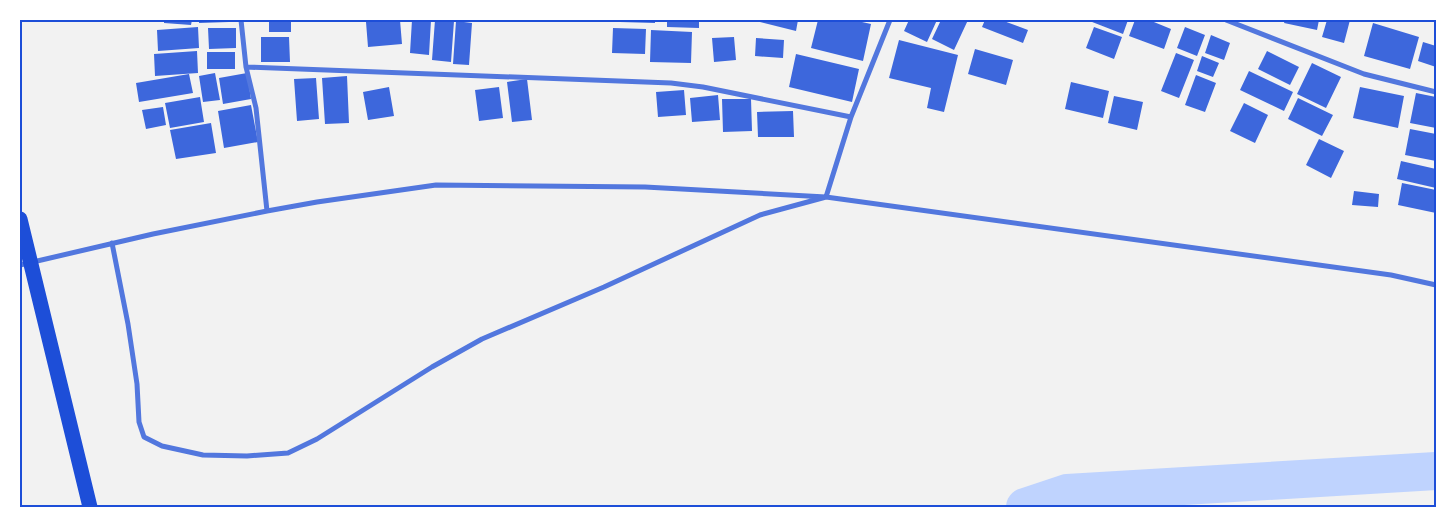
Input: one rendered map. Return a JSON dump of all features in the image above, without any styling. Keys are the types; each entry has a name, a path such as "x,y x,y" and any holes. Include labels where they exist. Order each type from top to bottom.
{"highway":[{"path":"20,219 90,507"}],"street":[{"path":"241,20 246,68 256,108 266,211"},
{"path":"826,197 851,117 890,20"},
{"path":"1226,20 1364,74 1436,92"},
{"path":"246,68 671,84 712,88 851,117"},
{"path":"20,265 266,211 436,185 645,187 826,197 1391,275 1436,285"},
{"path":"112,244 138,384 138,422 144,437 162,446 203,455 247,456 288,453 317,440 432,367 482,340 604,287 760,214 826,197"}],"building":[{"path":"164,20 192,20 191,25 164,23"},
{"path":"199,20 229,20 229,22 199,23"},
{"path":"269,20 291,20 291,32 269,32"},
{"path":"400,20 402,44 368,47 366,22"},
{"path":"412,20 431,20 429,55 410,53"},
{"path":"435,20 454,21 451,62 432,60"},
{"path":"620,20 655,20 655,23 620,22"},
{"path":"667,20 699,20 699,28 667,27"},
{"path":"752,20 798,20 796,31"},
{"path":"818,20 853,20 871,24 863,61 811,48"},
{"path":"909,20 937,20 927,42 904,31"},
{"path":"941,20 968,20 954,50 932,39"},
{"path":"985,20 1001,20 1028,30 1023,43 982,27"},
{"path":"1087,20 1128,20 1123,34"},
{"path":"1135,20 1149,20 1171,29 1164,49 1129,36"},
{"path":"1285,20 1319,20 1317,30 1284,23"},
{"path":"1327,20 1350,20 1344,43 1322,37"},
{"path":"456,21 472,23 469,65 453,64"},
{"path":"1373,23 1419,37 1410,69 1364,56"},
{"path":"198,27 199,48 158,51 157,30"},
{"path":"1094,27 1122,37 1114,59 1086,48"},
{"path":"1185,27 1205,35 1197,56 1177,48"},
{"path":"208,28 236,28 236,48 209,49"},
{"path":"613,28 646,29 645,54 612,53"},
{"path":"651,30 692,32 691,63 650,62"},
{"path":"1211,35 1230,43 1224,60 1205,53"},
{"path":"261,37 289,37 290,62 261,62"},
{"path":"734,37 736,60 714,62 712,38"},
{"path":"756,38 784,40 783,58 755,56"},
{"path":"899,40 958,55 944,112 927,108 931,88 889,78"},
{"path":"1423,42 1436,46 1436,67 1418,61"},
{"path":"975,49 1013,60 1006,85 968,74"},
{"path":"197,51 198,73 155,76 154,54"},
{"path":"1267,51 1299,67 1290,85 1258,69"},
{"path":"207,52 235,52 235,69 207,69"},
{"path":"1176,53 1194,60 1179,98 1161,91"},
{"path":"796,54 859,69 852,102 789,87"},
{"path":"1202,56 1219,63 1213,77 1197,71"},
{"path":"1312,63 1341,77 1326,108 1297,94"},
{"path":"1249,71 1293,92 1284,111 1240,90"},
{"path":"215,73 220,100 203,102 199,76"},
{"path":"247,73 251,99 223,104 219,78"},
{"path":"189,74 193,93 139,102 136,83"},
{"path":"1196,75 1216,83 1205,112 1185,105"},
{"path":"347,76 349,123 325,124 322,78"},
{"path":"316,78 319,119 297,121 294,79"},
{"path":"527,79 532,120 512,122 507,82"},
{"path":"1071,82 1109,91 1103,118 1065,109"},
{"path":"389,87 394,116 368,120 363,92"},
{"path":"499,87 503,118 479,121 475,90"},
{"path":"1360,87 1404,96 1398,128 1353,118"},
{"path":"684,90 686,115 658,117 656,92"},
{"path":"1416,93 1436,97 1436,128 1410,123"},
{"path":"718,95 720,120 692,122 690,98"},
{"path":"1114,96 1143,102 1137,130 1108,123"},
{"path":"200,97 204,122 170,128 165,103"},
{"path":"1298,98 1333,115 1322,136 1288,119"},
{"path":"722,99 751,99 752,131 723,132"},
{"path":"1244,103 1268,115 1255,143 1230,131"},
{"path":"251,105 258,142 224,148 218,111"},
{"path":"163,107 166,125 146,129 142,110"},
{"path":"793,111 794,137 758,137 757,112"},
{"path":"211,123 216,153 176,159 170,130"},
{"path":"1410,129 1436,134 1436,161 1405,155"},
{"path":"1319,139 1344,151 1331,178 1306,165"},
{"path":"1401,161 1436,169 1436,188 1397,179"},
{"path":"1402,183 1436,190 1436,213 1398,205"},
{"path":"1354,191 1379,194 1378,207 1352,205"}],"waterway":[{"path":"1025,507 1067,493 1436,471"}]}
